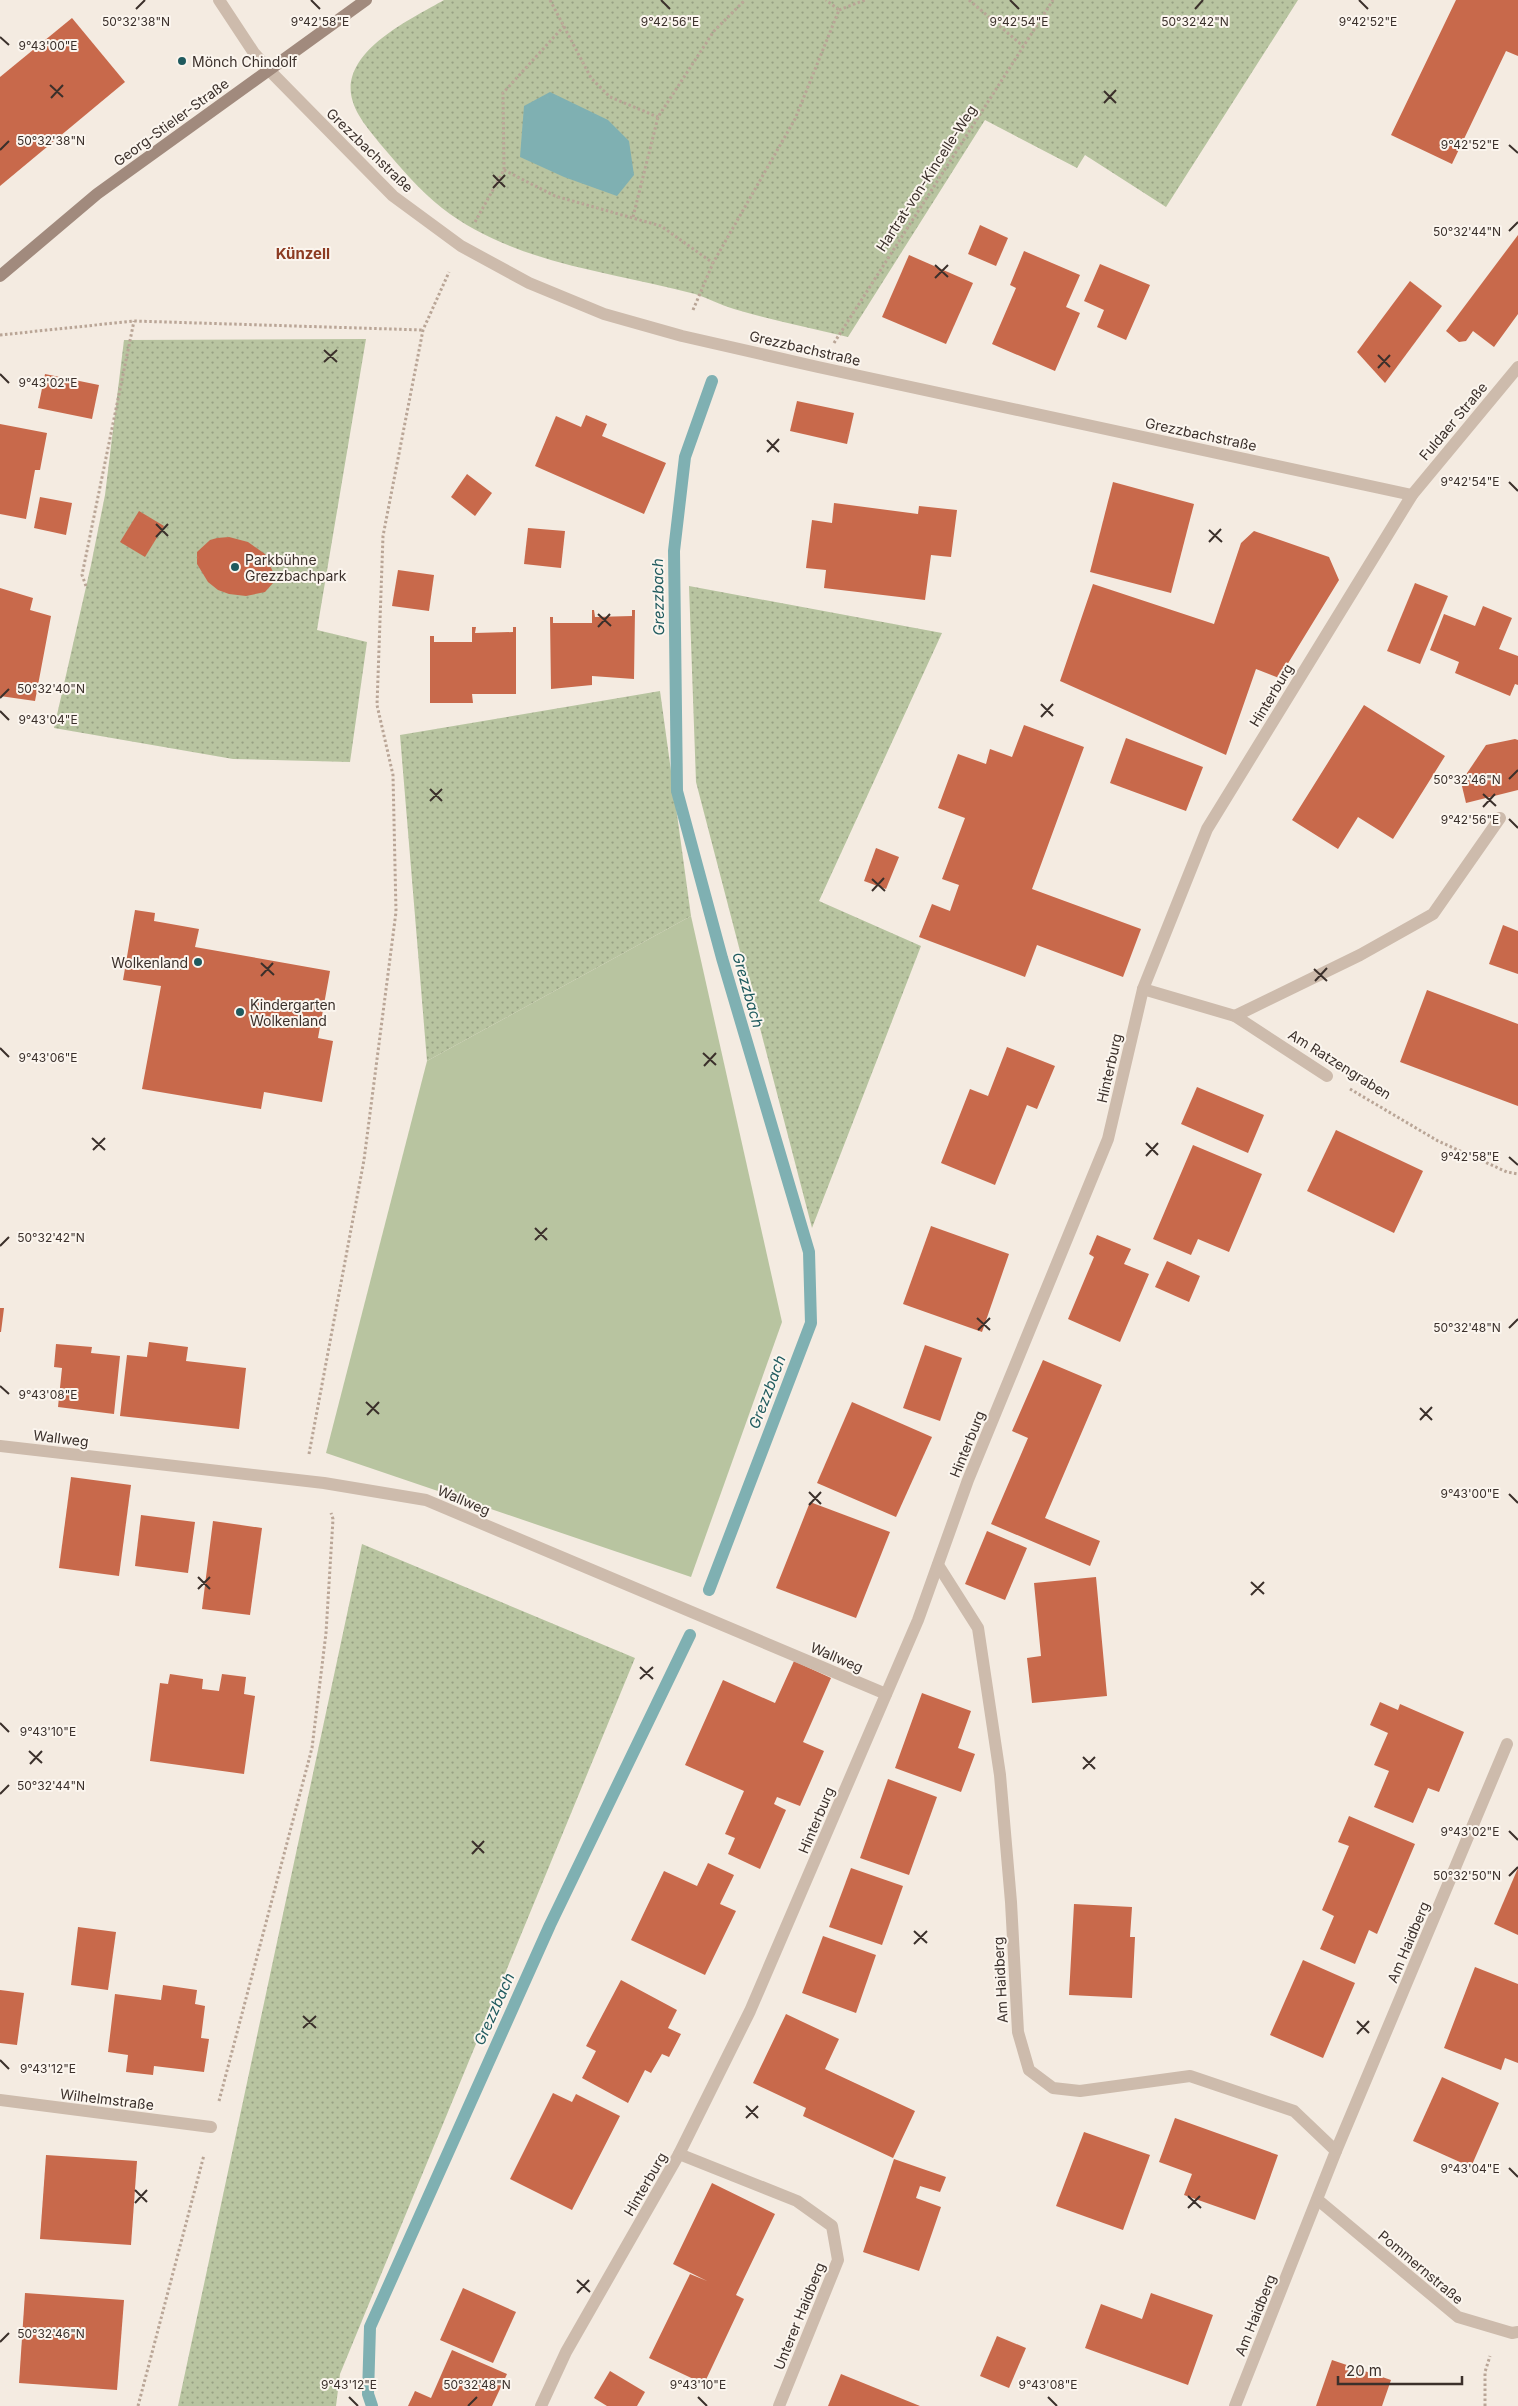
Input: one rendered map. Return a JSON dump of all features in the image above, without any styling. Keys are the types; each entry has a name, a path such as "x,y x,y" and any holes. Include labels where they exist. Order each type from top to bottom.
{"street":[{"name":"Grezzbachstraße","path":"219,0 254,53 269,70 393,196 461,246 530,284 604,314 682,336 1412,495"},
{"name":"Georg-Stieler-Straße","path":"0,276 97,194 366,0"},
{"name":"Fuldaer Straße","path":"1412,495 1518,367"},
{"name":"Hinterburg","path":"541,2406 566,2352 679,2154 750,2011 918,1620 968,1480 1108,1138 1143,989 1207,829 1412,495"},
{"path":"1235,1016 1360,955 1433,914 1500,818"},
{"name":"Am Ratzengraben","path":"1143,989 1235,1016 1327,1076"},
{"name":"Wallweg","path":"0,1446 304,1481 426,1500 886,1694"},
{"name":"Am Haidberg","path":"938,1565 978,1628 1000,1775 1018,2032 1029,2070 1053,2088 1080,2092 1190,2076 1294,2111 1336,2151"},
{"name":"Am Haidberg","path":"1235,2406 1336,2151 1507,1744"},
{"name":"Wilhelmstraße","path":"0,2100 211,2127"},
{"name":"Unterer Haidberg","path":"679,2154 796,2201 832,2226 838,2260 779,2406"},
{"name":"Pommernstraße","path":"1318,2200 1458,2317 1512,2333 1518,2332"}],"path":[{"path":"550,0 591,78 610,96 658,117"},
{"path":"633,217 658,117 714,31 746,0"},
{"path":"826,0 839,10"},
{"path":"682,336 714,263 795,119 839,10 865,0"},
{"path":"969,0 1023,46"},
{"name":"Hartrat-von-Kincelle-Weg","path":"818,367 1053,0"},
{"path":"304,1481 364,1160 396,912 393,775 376,705 383,546 422,330 461,246 504,170 503,93 564,26"},
{"path":"504,170 555,196 662,226 714,263"},
{"path":"0,335 134,321 422,330"},
{"path":"86,586 82,575 134,321"},
{"name":"Am Ratzengraben","path":"1327,1076 1438,1141 1507,1172 1518,1174"},
{"path":"138,2406 312,1748 326,1633 333,1519"},
{"path":"1485,2406 1485,2372 1497,2328"}],"green space":[{"path":"444,0 1298,0 1166,207 1085,155 1077,168 985,120 848,337 748,313 695,294 531,254 500,242 470,227 442,208 403,171 382,146 359,115 351,94 352,78 359,63 370,49 399,26"},
{"path":"366,339 317,630 367,642 350,762 233,759 54,728 105,495 124,340"},
{"path":"689,586 942,633 819,901 921,946 812,1228 696,782"},
{"path":"660,691 691,916 427,1061 400,735"},
{"path":"691,916 782,1322 691,1577 326,1453 427,1061"},
{"path":"362,1544 635,1658 340,2374 336,2406 178,2406"}],"water":[{"path":"550,92 608,120 629,141 634,175 617,196 564,177 520,157 524,106"}],"building":[{"path":"1456,0 1518,0 1518,56 1506,51 1452,164 1391,135"},
{"path":"72,18 125,82 0,186 0,77"},
{"path":"980,225 1008,238 996,266 968,254"},
{"path":"1518,235 1518,314 1494,347 1473,331 1466,341 1459,342 1446,331"},
{"path":"1024,251 1080,275 1066,307 1080,313 1055,371 992,344 1016,288 1010,285"},
{"path":"909,255 973,283 946,344 882,317"},
{"path":"1100,264 1150,285 1126,340 1097,327 1104,310 1084,301"},
{"path":"1410,281 1442,306 1385,383 1357,352"},
{"path":"45,374 99,385 92,419 38,408"},
{"path":"797,401 854,413 847,444 790,431"},
{"path":"586,415 607,424 602,436 666,463 644,514 535,466 556,416 581,427"},
{"path":"0,424 47,433 40,470 35,470 26,519 0,514"},
{"path":"467,474 492,493 475,516 451,497"},
{"path":"1113,482 1194,504 1171,593 1090,572"},
{"path":"40,497 72,503 66,535 34,528"},
{"path":"834,503 918,514 919,506 957,510 951,557 931,555 925,600 824,588 826,570 806,568 812,520 832,523"},
{"path":"139,511 164,526 145,557 120,542"},
{"path":"528,528 565,531 561,568 524,564"},
{"path":"1254,531 1329,557 1339,580 1279,678 1256,669 1226,755 1060,681 1093,584 1214,624 1241,543"},
{"name":"Parkbühne Grezzbachpark","path":"229,537 248,542 265,554 273,572 273,583 265,592 246,596 229,594 218,590 208,582 197,564 197,552 210,540"},
{"path":"398,570 434,575 429,611 392,606"},
{"path":"1415,583 1448,596 1420,664 1387,651"},
{"path":"0,588 33,598 30,610 51,616 35,701 0,696"},
{"path":"1483,606 1512,618 1499,649 1518,656 1518,685 1515,684 1510,696 1455,673 1459,662 1430,650 1444,614 1475,626"},
{"path":"592,610 594,610 595,617 632,616 632,610 635,610 634,679 592,676 592,685 551,689 550,617 553,617 553,623 592,623"},
{"path":"472,627 476,627 475,633 513,632 513,627 516,627 516,694 472,694 473,703 430,703 430,636 434,636 434,642 472,642"},
{"path":"1364,705 1445,756 1393,839 1358,817 1338,849 1292,820"},
{"path":"1024,725 1084,747 1032,889 1141,929 1123,977 1037,945 1025,977 919,937 932,904 950,911 959,885 942,879 965,818 938,808 958,754 986,764 990,749 1012,757"},
{"path":"1126,738 1203,767 1186,811 1110,783"},
{"path":"1518,740 1518,790 1466,803 1461,782 1486,745"},
{"path":"876,848 899,857 886,889 864,881"},
{"name":"Kindergarten Wolkenland","path":"135,910 155,913 154,921 199,929 195,947 330,971 318,1038 333,1041 322,1102 264,1092 261,1109 142,1089 161,986 123,980"},
{"path":"1503,925 1518,931 1518,974 1489,964"},
{"path":"1427,990 1518,1024 1518,1106 1400,1062"},
{"path":"1007,1047 1055,1066 1037,1109 1027,1105 995,1185 941,1163 970,1089 988,1096"},
{"path":"1197,1087 1264,1115 1248,1153 1181,1124"},
{"path":"1336,1130 1423,1171 1394,1233 1307,1191"},
{"path":"1193,1145 1262,1174 1229,1252 1198,1239 1191,1255 1153,1239"},
{"path":"931,1226 1009,1254 982,1332 903,1304"},
{"path":"1097,1235 1131,1249 1124,1264 1149,1274 1120,1342 1068,1319 1094,1257 1089,1254"},
{"path":"1167,1261 1200,1276 1189,1302 1155,1287"},
{"path":"0,1308 4,1308 1,1332 0,1332"},
{"path":"149,1342 188,1347 186,1361 246,1368 239,1429 120,1416 127,1355 147,1357"},
{"path":"56,1344 92,1347 91,1353 120,1356 114,1414 58,1407 62,1368 54,1367"},
{"path":"925,1345 962,1358 940,1421 903,1408"},
{"path":"1043,1360 1102,1385 1045,1518 1100,1541 1090,1566 991,1524 1028,1438 1012,1431"},
{"path":"852,1402 932,1437 896,1517 817,1483"},
{"path":"71,1477 131,1485 119,1576 59,1568"},
{"path":"810,1502 890,1532 856,1618 776,1588"},
{"path":"141,1515 195,1522 188,1573 135,1566"},
{"path":"213,1521 262,1528 250,1615 202,1609"},
{"path":"987,1531 1027,1548 1005,1600 965,1584"},
{"path":"1096,1577 1107,1696 1032,1703 1027,1658 1041,1656 1034,1583"},
{"path":"794,1661 831,1678 803,1742 824,1751 800,1806 777,1797 774,1804 786,1810 760,1869 728,1854 735,1838 725,1834 744,1791 685,1765 723,1680 775,1703"},
{"path":"170,1674 203,1679 202,1689 219,1691 222,1674 246,1677 244,1694 255,1696 244,1774 150,1761 160,1683 168,1684"},
{"path":"922,1693 971,1711 958,1748 975,1754 961,1792 895,1768"},
{"path":"1380,1702 1398,1710 1400,1704 1464,1732 1439,1792 1428,1788 1413,1823 1374,1807 1389,1771 1374,1765 1388,1733 1370,1725"},
{"path":"888,1779 937,1797 909,1875 860,1858"},
{"path":"1349,1816 1415,1844 1377,1934 1369,1930 1355,1964 1320,1949 1334,1916 1322,1910 1349,1846 1338,1842"},
{"path":"708,1863 734,1875 720,1904 736,1911 705,1975 631,1940 664,1871 697,1886"},
{"path":"851,1868 903,1886 882,1945 829,1927"},
{"path":"1518,1868 1518,1935 1494,1924"},
{"path":"1074,1904 1132,1907 1130,1937 1135,1937 1132,1998 1069,1995"},
{"path":"78,1927 116,1932 108,1990 71,1985"},
{"path":"823,1936 876,1955 856,2013 802,1993"},
{"path":"1303,1960 1355,1983 1323,2058 1270,2035"},
{"path":"1475,1967 1518,1984 1518,2063 1505,2058 1501,2070 1444,2048"},
{"path":"621,1980 677,2010 668,2028 681,2034 669,2057 662,2054 651,2073 645,2070 628,2103 582,2078 596,2051 586,2046"},
{"path":"163,1985 197,1990 195,2004 205,2006 201,2038 209,2039 204,2072 154,2066 153,2075 126,2072 128,2055 108,2052 115,1994 161,2000"},
{"path":"0,1990 24,1993 17,2045 0,2043"},
{"path":"786,2014 839,2039 825,2069 915,2111 893,2158 803,2116 806,2108 753,2083"},
{"path":"1442,2077 1499,2103 1471,2167 1413,2141"},
{"path":"553,2093 572,2102 576,2094 620,2116 572,2210 510,2179"},
{"path":"1175,2118 1278,2155 1255,2220 1184,2195 1192,2174 1159,2162"},
{"path":"1084,2132 1150,2155 1123,2230 1056,2206"},
{"path":"46,2155 137,2161 131,2245 40,2239"},
{"path":"894,2159 946,2177 940,2192 920,2186 916,2198 941,2207 919,2271 863,2252"},
{"path":"712,2183 775,2214 736,2295 744,2299 704,2384 649,2358 690,2274 707,2281 673,2264"},
{"path":"463,2288 516,2312 493,2363 440,2340"},
{"path":"25,2293 124,2300 117,2390 19,2383"},
{"path":"1151,2293 1213,2315 1188,2385 1085,2348 1101,2304 1142,2319"},
{"path":"997,2336 1026,2348 1009,2388 980,2376"},
{"path":"452,2350 507,2374 492,2406 408,2406 415,2391 431,2398"},
{"path":"1332,2360 1391,2380 1382,2406 1316,2406"},
{"path":"610,2371 645,2392 637,2406 607,2406 594,2398"},
{"path":"841,2374 920,2406 828,2406"}],"waterway":[{"name":"Grezzbach","path":"709,1590 811,1323 809,1252 722,958 677,791 674,551 685,457 712,381"},
{"name":"Grezzbach","path":"372,2406 368,2394 370,2327 550,1925 690,1635"}],"place":[{"name":"Mönch Chindolf","path":"182,61"},
{"name":"Parkbühne Grezzbachpark","path":"235,567"},
{"name":"Wolkenland","path":"198,962"},
{"name":"Kindergarten Wolkenland","path":"240,1012"}],"district":[{"name":"Künzell","path":"303,253"}]}
